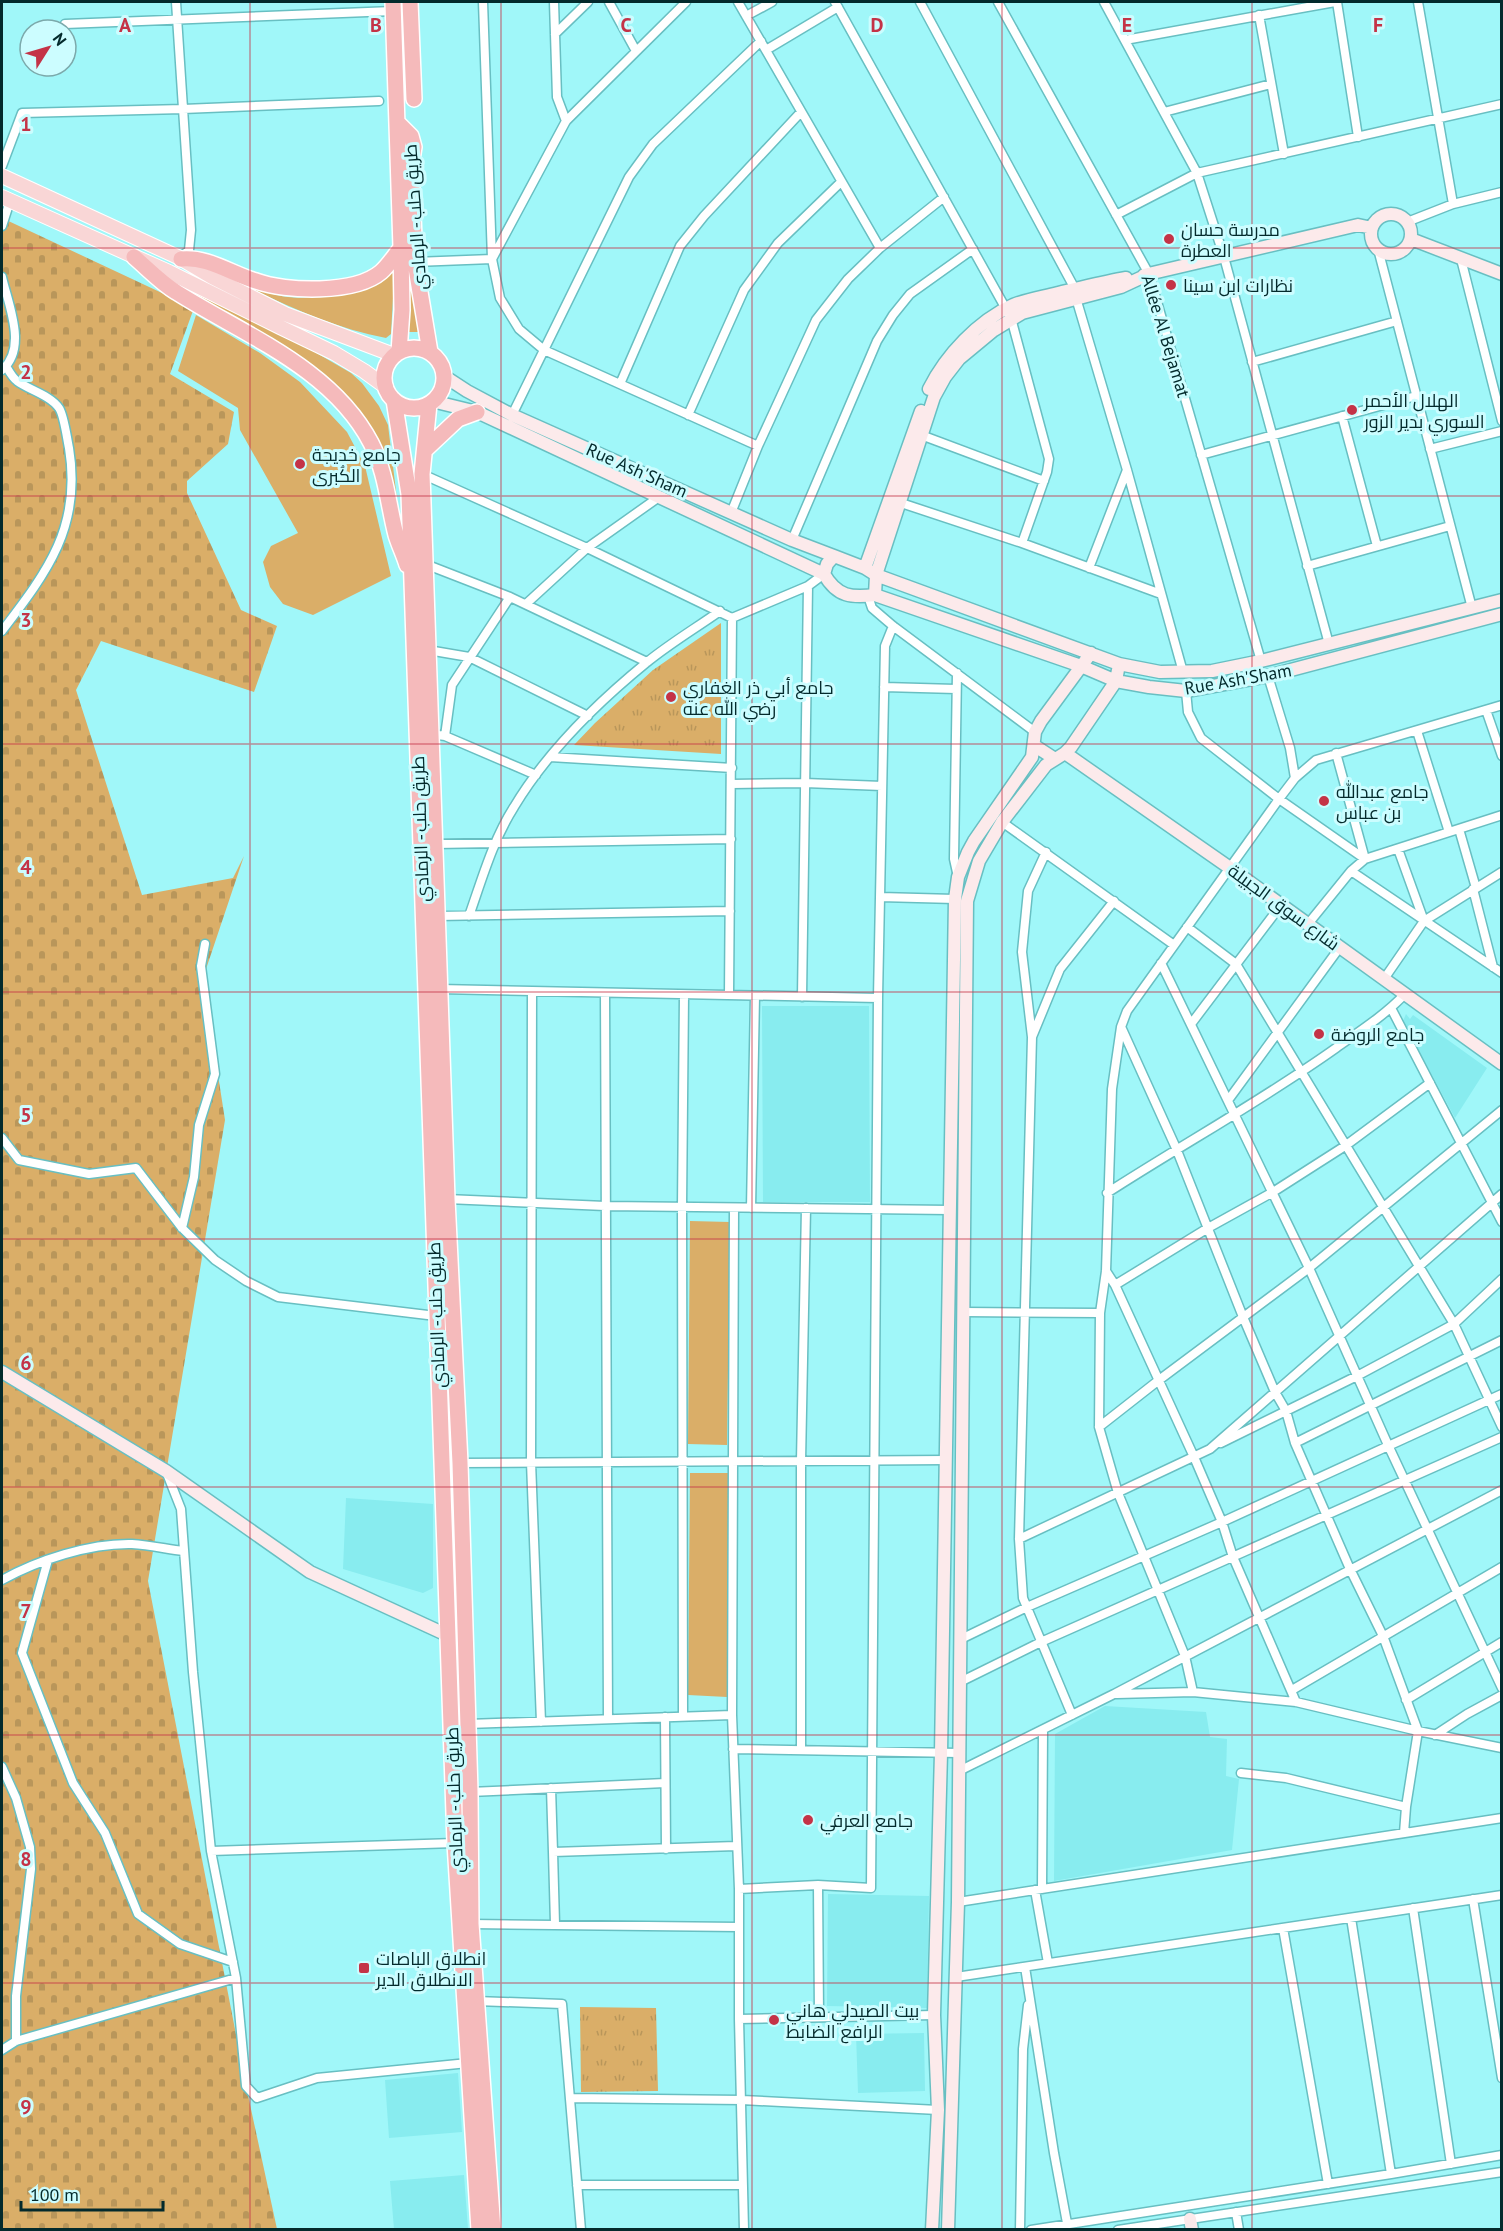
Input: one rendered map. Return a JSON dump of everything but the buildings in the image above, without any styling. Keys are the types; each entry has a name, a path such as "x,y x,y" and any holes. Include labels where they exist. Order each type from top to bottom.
{"highway":[{"path":"410,2 414,99"},
{"name":"طريق حلب - الرمادي","path":"393,6 402,248 402,310 397,353"},
{"path":"395,63 412,62"},
{"name":"طريق حلب - الرمادي","path":"397,122 411,136 414,147 411,167 416,262 430,352"},
{"path":"180,259 188,258 212,264 257,282 298,289 332,288 360,282 380,273 402,248"},
{"path":"134,257 173,291 284,355 317,380 346,408 371,442 384,474 397,537 411,577"},
{"path":"409,348 420,348 430,352 442,367 443,386 431,402 411,407 390,394 385,370 397,353 409,348"},
{"name":"طريق حلب - الرمادي","path":"390,394 409,494 455,1842 479,2229"},
{"name":"طريق حلب - الرمادي","path":"431,402 422,474 428,650 438,735 435,844 439,989 460,1463 471,1792 471,1924 493,2229"},
{"path":"425,450 458,419 477,412"}],"main road":[{"path":"2,176 180,259 285,314 397,353"},
{"path":"6,199 169,272 334,353 364,371 390,394"}],"street":[{"path":"176,2 191,230 189,250 180,259"},
{"path":"483,2 492,259 500,298 519,328 544,350 758,446"},
{"path":"555,2 557,97 566,121"},
{"path":"555,33 588,2"},
{"path":"609,2 636,51"},
{"path":"492,259 566,121 686,2"},
{"path":"738,2 880,248"},
{"path":"746,16 772,2"},
{"path":"920,2 1076,294 1183,672"},
{"name":"Allée Al Bejamat","path":"998,2 1149,274 1261,661"},
{"path":"1104,2 1197,173 1224,257 1329,644"},
{"path":"1125,40 1336,2 1358,137"},
{"path":"1418,2 1453,204"},
{"path":"513,415 628,177 653,144 763,45 836,4 1008,314 1048,453 1049,466 1022,543"},
{"path":"78,23 393,6"},
{"path":"1259,15 1284,154"},
{"path":"1164,112 1271,84"},
{"path":"2,166 22,113 378,101"},
{"path":"1116,215 1197,173 1502,104"},
{"path":"620,384 680,246 704,216 801,112"},
{"path":"688,415 744,290 778,243 841,182"},
{"path":"1407,222 1453,204 1502,192"},
{"path":"732,513 758,446 816,320 848,279 880,248 944,197"},
{"path":"2,225 6,199"},
{"path":"1378,249 1384,253 1397,253 1408,245 1411,233 1407,222 1391,214 1380,218 1372,228 1372,240 1378,249 1472,608"},
{"path":"1035,732 872,608 870,572 933,382 956,349 980,326 1008,314 1036,308 1076,294 1121,287 1149,274 1358,225 1372,228"},
{"path":"1411,239 1502,274"},
{"path":"792,540 877,341 893,315 910,294 973,249"},
{"path":"416,262 492,259"},
{"path":"1461,259 1502,421"},
{"path":"2,277 14,328 15,350 4,368 15,380 48,399 60,409 73,474 71,507 53,558 36,586 2,631"},
{"path":"870,572 898,502 934,397 951,368 1008,314"},
{"path":"1252,362 1397,321"},
{"name":"Rue Ash'Sham","path":"444,376 513,415 792,540 870,572 1119,664 1160,672 1212,671 1261,661 1502,600"},
{"path":"1201,456 1416,396"},
{"name":"Rue Ash'Sham","path":"431,402 477,412 824,574 834,588 848,596 859,598 872,595 1081,666 1116,681 1186,691 1268,676 1502,614"},
{"path":"1342,416 1377,546"},
{"path":"1430,449 1502,431"},
{"path":"921,435 1044,481"},
{"path":"1089,568 1127,470"},
{"path":"422,474 586,548 732,618"},
{"path":"526,604 586,548 659,497"},
{"path":"898,502 1022,543 1161,594"},
{"path":"1307,566 1450,526"},
{"path":"732,618 808,586 824,574 827,564 834,556"},
{"path":"425,564 526,604 646,662"},
{"path":"802,997 808,586"},
{"path":"510,597 452,685 438,735 536,775"},
{"path":"469,916 495,842 514,807 550,757 588,716 646,662 720,611"},
{"path":"729,995 732,618"},
{"path":"739,1888 818,1885 871,1888 878,998 885,646 893,626"},
{"path":"428,650 469,657 588,716"},
{"path":"932,2229 938,2110 934,2015 941,1753 955,899 958,877 974,841 1032,757 1035,732 1041,721 1091,653"},
{"path":"948,2229 958,1902 967,901 979,861 1002,822 1046,765 1060,756 1116,681 1119,664"},
{"path":"957,674 954,859 958,877"},
{"path":"1268,676 1290,748 1295,778"},
{"path":"884,687 956,688"},
{"path":"1186,691 1188,712 1201,738 1279,799 1365,859"},
{"path":"1193,1692 1185,1656 1118,1493 1099,1427 1100,1313 1106,1271 1112,1089 1121,1027 1127,1011 1279,799 1295,778 1316,760 1502,705"},
{"path":"1486,710 1502,756"},
{"path":"1417,731 1449,832"},
{"name":"شارع سوق الجبيلة","path":"1035,746 1060,756 1230,868 1502,1064"},
{"path":"1336,753 1365,859"},
{"path":"550,757 732,768"},
{"path":"732,784 805,783 882,786"},
{"path":"1308,924 1351,871 1365,859 1502,815"},
{"path":"1002,822 1174,945"},
{"path":"1459,828 1493,967"},
{"path":"435,844 731,839"},
{"path":"1398,849 1424,921"},
{"path":"1046,852 1028,891 1022,952 1032,1037 1019,1539 1023,1598 1072,1715"},
{"path":"1351,871 1502,974"},
{"path":"1384,979 1424,921 1502,872"},
{"path":"880,897 955,899"},
{"path":"1032,1037 1060,969 1114,901"},
{"path":"1191,1024 1281,905"},
{"path":"437,916 730,911"},
{"path":"1187,927 1236,964 1454,1324 1502,1427"},
{"path":"182,1228 194,1177 199,1125 215,1074 201,966 205,944"},
{"path":"1229,1099 1340,947"},
{"path":"1161,963 1229,1099 1309,1268 1404,1480 1502,1688"},
{"path":"439,989 878,998"},
{"path":"532,992 531,1462 541,1722"},
{"path":"605,993 608,1719"},
{"path":"683,1716 684,994"},
{"path":"1107,1193 1300,1073 1391,1008 1405,994"},
{"path":"751,1208 755,996"},
{"path":"1391,1008 1502,1222"},
{"path":"1121,1027 1176,1148 1275,1392 1287,1411 1295,1443 1350,1569 1383,1636 1418,1731 1404,1833"},
{"path":"1115,1285 1346,1146 1430,1083"},
{"path":"1099,1427 1309,1268 1502,1110"},
{"path":"2,1138 19,1160 88,1174 136,1168 182,1228 215,1260 246,1281 278,1297 436,1316"},
{"path":"1210,1449 1502,1194"},
{"path":"447,1200 605,1206 951,1210"},
{"path":"734,1208 732,1749 739,1888 739,2019 744,2229"},
{"path":"801,1750 801,1461 806,1208"},
{"path":"1106,1271 1115,1285 1194,1457 1222,1522 1233,1557 1296,1702"},
{"path":"1019,1539 1194,1457 1357,1376 1454,1324 1502,1279"},
{"path":"965,1312 1100,1313"},
{"path":"1295,1443 1502,1340"},
{"path":"2,1372 166,1471 310,1572 447,1635"},
{"path":"961,1639 1027,1607 1222,1522 1502,1394"},
{"path":"960,1682 1041,1642 1502,1437"},
{"path":"460,1463 946,1460"},
{"path":"166,1471 181,1509 211,1851 236,1978 246,2086 256,2097 317,2078 468,2063"},
{"path":"959,1771 1114,1694 1502,1490"},
{"path":"2,1580 22,1569 84,1549 131,1544 183,1551"},
{"path":"48,1560 22,1653 73,1783 105,1833 138,1914 180,1944 233,1962"},
{"path":"1292,1690 1502,1567"},
{"path":"1406,1700 1502,1642"},
{"path":"1114,1694 1193,1692 1296,1702 1435,1735 1502,1748"},
{"path":"1435,1735 1502,1695"},
{"path":"468,1724 732,1715"},
{"path":"665,1717 666,1849"},
{"path":"1043,1730 1039,1889 1048,1963"},
{"path":"732,1749 959,1753"},
{"path":"2,1767 16,1798 27,1837 31,1869 16,1996 16,2041"},
{"path":"1241,1773 1286,1778 1406,1807"},
{"path":"471,1792 665,1783"},
{"path":"551,1788 555,1924"},
{"path":"958,1902 1502,1818"},
{"path":"211,1851 455,1842"},
{"path":"553,1852 736,1846"},
{"path":"818,1885 819,2017"},
{"path":"956,1977 1502,1895"},
{"path":"1473,1899 1502,2078"},
{"path":"1413,1908 1451,2164"},
{"path":"1351,1918 1391,2174"},
{"path":"471,1924 739,1927"},
{"path":"1283,1928 1328,2184"},
{"path":"1025,1967 1067,2223"},
{"path":"2,2050 16,2041 236,1978"},
{"path":"1020,2229 1023,2049 1029,1996"},
{"path":"476,2001 562,2004 581,2229"},
{"path":"739,2019 934,2015"},
{"path":"570,2098 742,2100 938,2110"},
{"path":"1031,2229 1502,2155"},
{"path":"1118,2229 1191,2224 1236,2212 1502,2172"},
{"path":"577,2186 743,2185"},
{"path":"1236,2212 1239,2229"}],"shaded area":[{"path":"762,1006 869,1006 870,1202 763,1202"},
{"path":"1406,1014 1410,1019 1413,1015 1487,1068 1455,1118 1403,1021"},
{"path":"346,1498 433,1504 433,1588 423,1593 343,1569"},
{"path":"1105,1706 1206,1712 1210,1737 1227,1739 1226,1776 1239,1779 1232,1850 1054,1881 1055,1734"},
{"path":"828,1894 929,1896 927,2008 827,2006"},
{"path":"924,2033 925,2091 858,2093 856,2034"},
{"path":"458,2073 462,2132 389,2138 385,2080"},
{"path":"464,2175 468,2229 394,2229 390,2181"}],"green space":[{"path":"407,146 422,332 407,332 403,147"},
{"path":"2,218 194,308 170,374 234,412 228,444 187,481 187,493 241,610 277,626 254,692 101,641 76,690 142,895 233,878 244,856 203,978 225,1120 148,1581 246,2086 277,2229 2,2230"},
{"path":"395,262 391,334 386,338 322,320 281,303 221,273 270,293 293,298 309,297 353,284"},
{"path":"177,283 301,344 351,373 362,383 379,406 388,425 401,532 383,455 302,360"},
{"path":"196,315 260,353 300,382 347,432 365,466 391,576 313,615 283,604 270,587 263,562 271,546 298,533 240,430 238,408 178,371"},
{"path":"721,623 721,754 574,745 653,670"},
{"path":"690,1221 730,1222 727,1445 688,1444"},
{"path":"690,1473 730,1473 727,1697 688,1695"},
{"path":"580,2007 656,2008 658,2091 581,2092"}],"place":[{"name":"مدرسة حسان العطرة","path":"1169,239"},
{"name":"نظارات ابن سينا","path":"1171,285"},
{"name":"الهلال الأحمر السوري بدير الزور","path":"1352,410"},
{"name":"جامع خديجة الكُبرى","path":"300,464"},
{"name":"جامع أبي ذر الغفاري رضي الله عنه","path":"671,697"},
{"name":"جامع عبدالله بن عباس","path":"1324,801"},
{"name":"جامع الروضة","path":"1319,1034"},
{"name":"جامع العرفي","path":"808,1820"},
{"name":"انطلاق الباصات الانطلاق الدير","path":"364,1968"},
{"name":"بيت الصيدلي هاني الرافع الضابط","path":"774,2020"}]}
